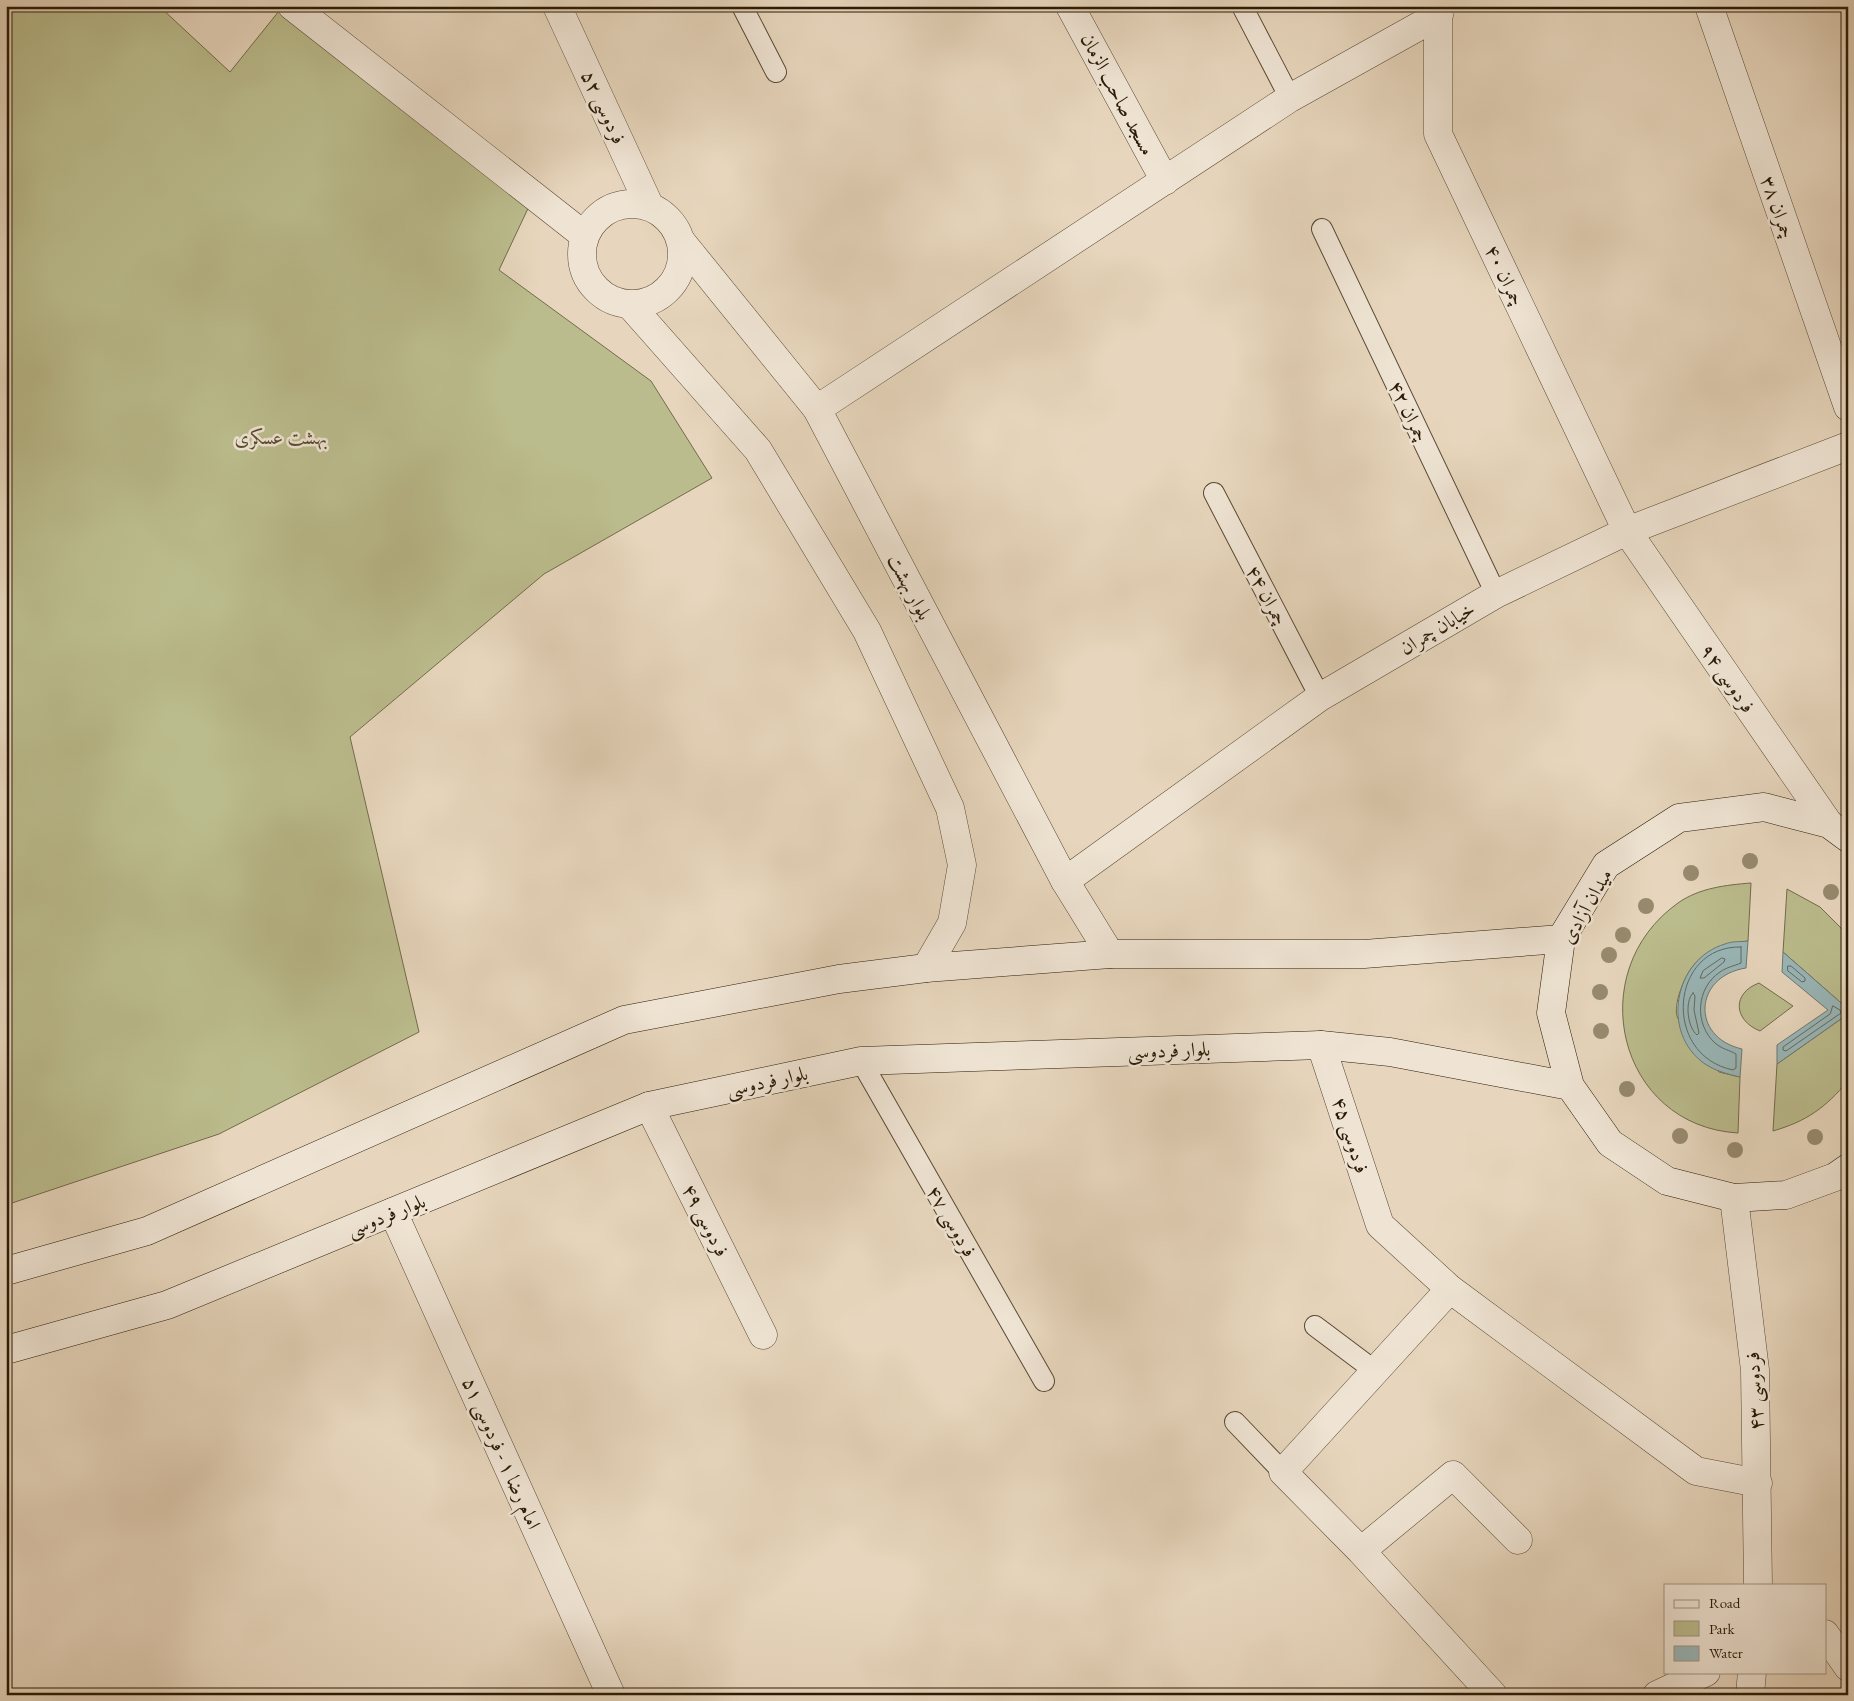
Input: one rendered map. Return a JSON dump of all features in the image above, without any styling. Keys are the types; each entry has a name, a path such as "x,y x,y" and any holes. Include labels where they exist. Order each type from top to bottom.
{"street":[{"path":"292,6 585,236"},
{"name":"مسجد صاحب الزمان","path":"1070,6 1165,181"},
{"name":"چمران ۳۸","path":"1708,6 1848,407"},
{"name":"فردوسی ۵۲","path":"559,7 650,207"},
{"path":"817,409 1290,98 1439,10"},
{"name":"چمران ۴۰","path":"1439,10 1438,134 1627,531"},
{"path":"635,203 650,207 664,214 675,226 681,241 683,257 680,272 672,286 660,297 645,303 630,305 614,302 600,294 590,282 583,267 582,251 585,236 593,222 605,211 620,205 635,203"},
{"name":"بلوار بهشت","path":"681,241 817,409 1065,881 1110,954"},
{"path":"630,305 758,450 867,631 950,808 962,866 952,923 926,968"},
{"name":"خیابان چمران","path":"1065,881 1320,697 1496,594 1627,531 1848,446"},
{"name":"فردوسی ۹۴","path":"1627,531 1838,831"},
{"name":"میدان آزادی","path":"1838,831 1764,807 1679,818 1606,865 1561,939 1551,1014 1570,1086 1610,1143 1667,1182 1734,1198 1786,1194 1835,1177 1848,1168"},
{"path":"6,1271 148,1232 624,1020 839,979 926,968 1110,954 1364,954 1561,939"},
{"name":"بلوار فردوسی","path":"6,1350 167,1305 649,1106 861,1061 1321,1045 1390,1052 1570,1086"},
{"name":"فردوسی ۴۵","path":"1321,1045 1380,1225 1450,1289"},
{"name":"فردوسی ۴۹","path":"649,1106 763,1335"},
{"name":"فردوسی ۴۳","path":"1734,1198 1755,1370 1758,1584"},
{"name":"امام رضا ۱ - فردوسی ۵۱","path":"393,1212 611,1695"},
{"path":"1493,1695 1361,1551 1283,1472 1450,1289 1696,1471 1758,1483"},
{"path":"1361,1551 1453,1475 1518,1540"},
{"path":"1826,1635 1848,1667"},
{"path":"1657,1695 1702,1674"},
{"path":"1750,1695 1752,1674"}],"lane":[{"path":"742,6 776,72"},
{"path":"1242,6 1290,98"},
{"name":"چمران ۴۲","path":"1322,229 1496,594"},
{"name":"چمران ۴۴","path":"1214,493 1320,697"},
{"name":"فردوسی ۴۷","path":"861,1061 1044,1381"},
{"path":"1316,1326 1375,1371"},
{"path":"1235,1422 1283,1472"}],"green space":[{"name":"بهشت عسکری","path":"6,6 159,6 230,72 279,11 532,200 499,270 651,381 712,478 544,574 350,737 419,1032 219,1134 6,1205"},
{"path":"1751,883 1748,941 1715,949 1698,960 1686,978 1679,995 1676,1010 1677,1016 1684,1028 1719,1072 1740,1077 1738,1133 1697,1124 1664,1104 1641,1075 1627,1041 1623,1004 1630,967 1648,932 1678,903 1695,894 1722,886"},
{"path":"1787,889 1820,907 1848,935 1848,1009 1783,952"},
{"path":"1759,983 1793,1006 1760,1031 1745,1020 1739,1007 1744,993 1750,987"},
{"path":"1848,1014 1848,1081 1831,1099 1806,1118 1773,1131 1777,1064"}],"water":[{"path":"1748,941 1746,968 1729,973 1716,982 1708,994 1705,1007 1707,1020 1713,1032 1725,1042 1742,1049 1740,1077 1722,1072 1705,1064 1691,1051 1682,1034 1678,1016 1679,998 1684,980 1694,965 1708,952 1728,943"},
{"path":"1783,952 1848,1009 1848,1014 1777,1064 1777,1045 1828,1010 1782,972"}]}
